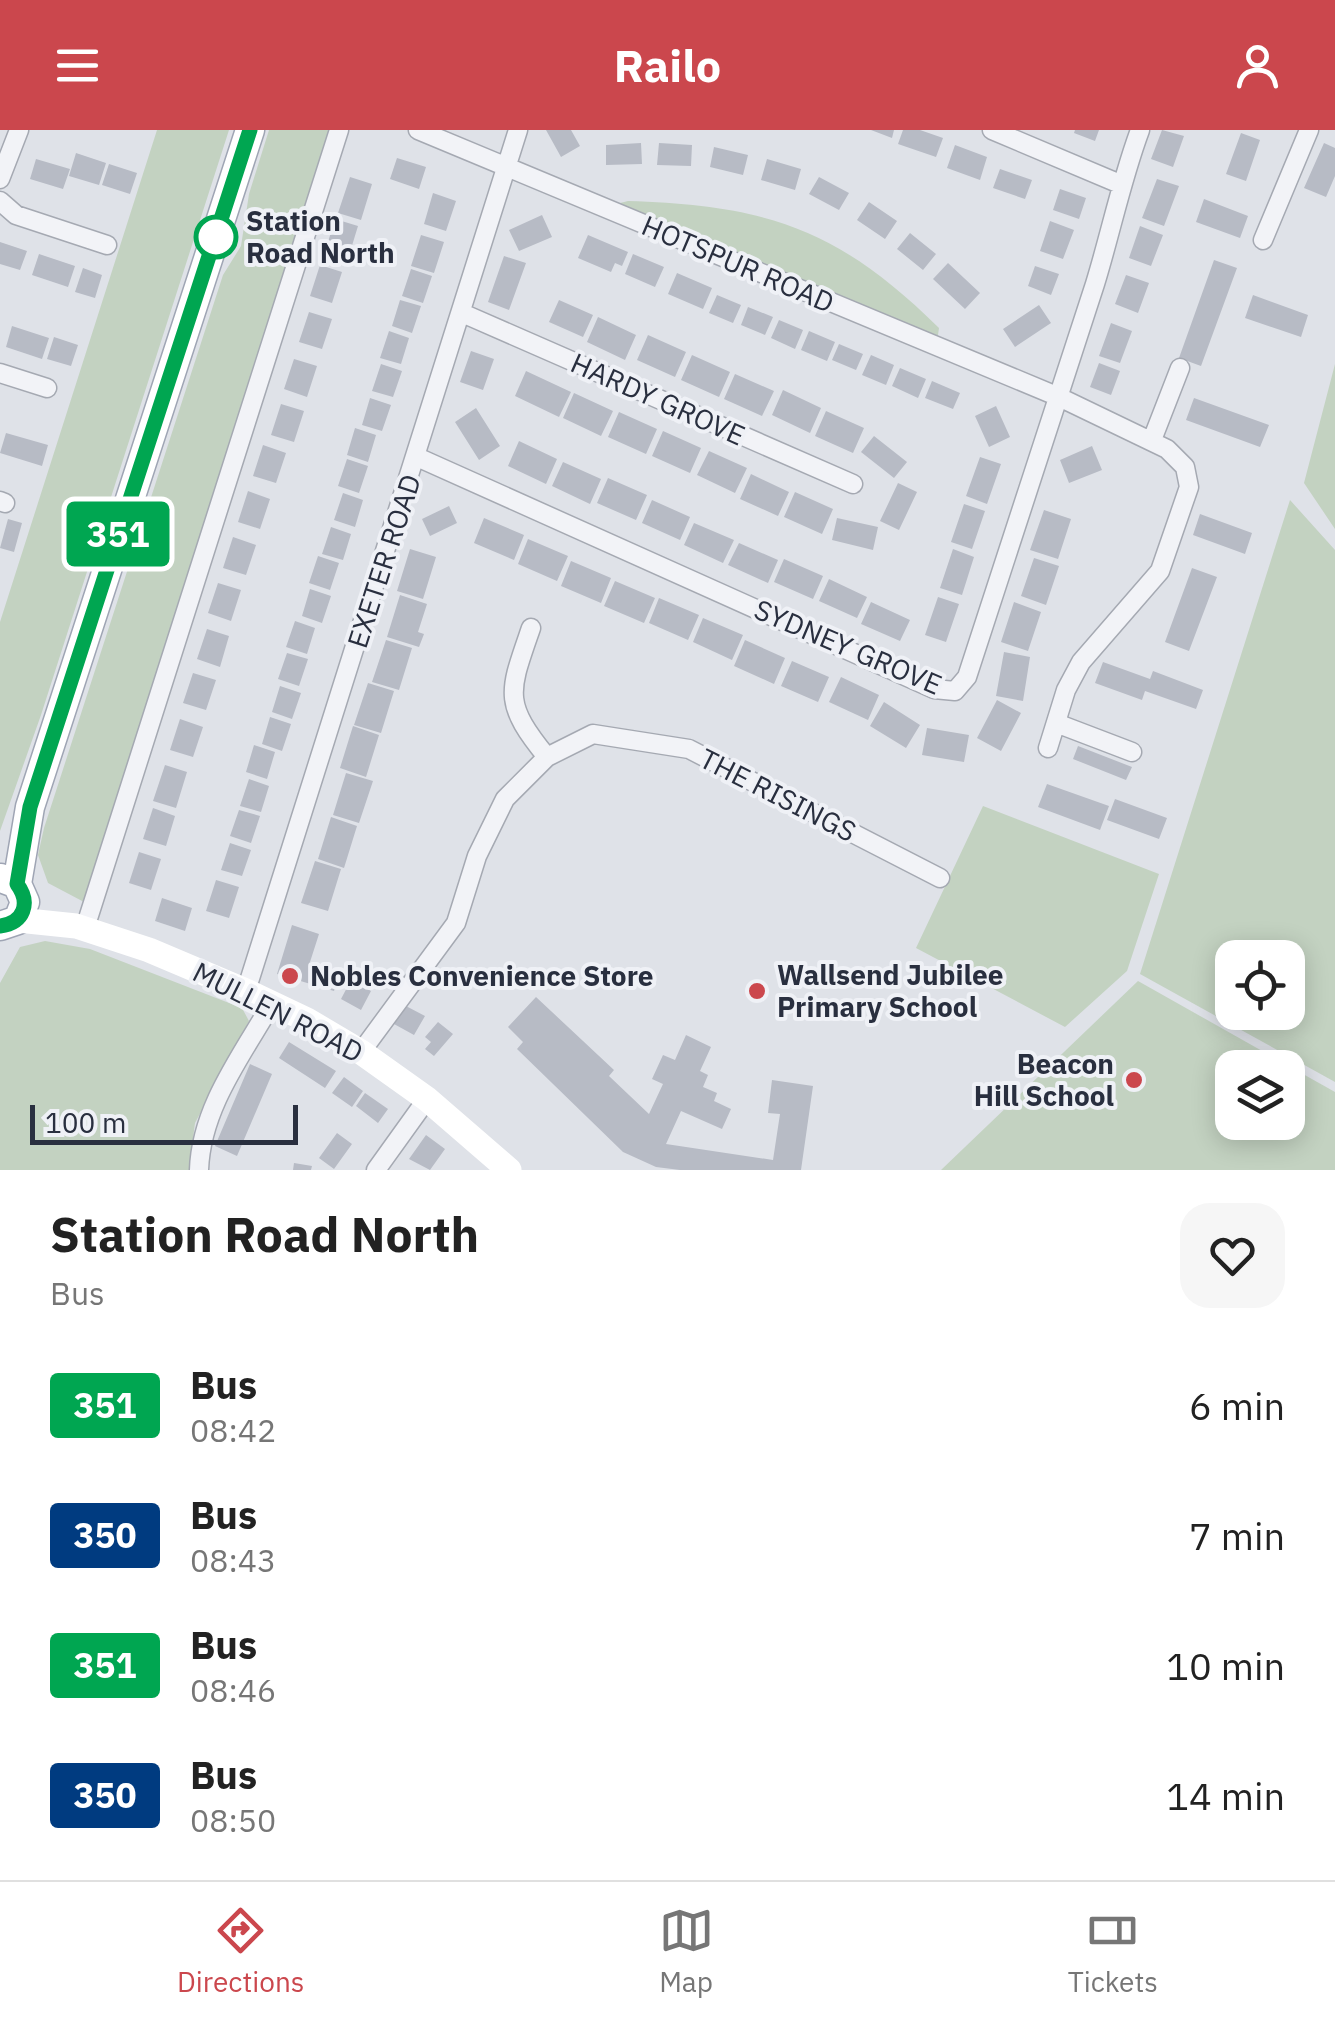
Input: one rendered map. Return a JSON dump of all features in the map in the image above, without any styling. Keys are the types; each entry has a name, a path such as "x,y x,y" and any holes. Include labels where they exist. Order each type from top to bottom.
{"main road":[{"path":"8,904 30,807 250,130"}],"street":[{"path":"0,179 19,130"},
{"path":"80,927 338,130"},
{"name":"HOTSPUR ROAD","path":"418,130 1059,397 1152,440 1178,457 1188,476 1186,499 1160,571 1081,662 1048,748"},
{"name":"EXETER ROAD","path":"246,990 518,130"},
{"path":"992,130 1120,184"},
{"name":"SYDNEY GROVE","path":"417,456 945,692 956,692 966,677 1059,397 1111,232 1120,184 1140,130"},
{"path":"1263,240 1309,130"},
{"path":"0,201 16,216 107,245"},
{"name":"HARDY GROVE","path":"462,313 853,484"},
{"path":"1152,440 1180,368"},
{"path":"0,373 47,388"},
{"path":"531,628 511,696 523,728 547,757"},
{"path":"1056,723 1132,752"},
{"name":"THE RISINGS","path":"361,1052 456,923 477,856 505,798 547,757 593,734 689,749 940,878"},
{"name":"MULLEN ROAD","path":"8,904 167,957 272,1003 361,1052 427,1100 509,1170"},
{"path":"200,1170 201,1140 208,1118 272,1003"},
{"path":"376,1170 427,1100"}],"green space":[{"path":"157,130 229,130 0,831 0,622"},
{"path":"269,130 332,130 84,902 48,883 38,855 44,828 223,275 241,246 249,194"},
{"path":"628,201 721,209 798,229 868,267 939,328 938,335 930,338 616,204"},
{"path":"1335,364 1335,529 1304,483"},
{"path":"1290,500 1335,550 1335,1082 1305,1065 1305,1050 1277,1050 1241,1030 1305,1030 1305,940 1215,940 1215,1016 1140,974"},
{"path":"983,806 1159,874 1127,971 1065,1027 916,948"},
{"path":"45,941 90,949 242,1008 249,1021 195,1123 189,1170 0,1170 0,983 20,947"},
{"name":"Beacon Hill School","path":"1138,981 1215,1024 1215,1030 1225,1030 1260,1050 1215,1050 1215,1140 1305,1140 1305,1075 1335,1092 1335,1170 941,1170"}],"building":[{"path":"546,130 571,130 580,146 561,157"},
{"path":"871,130 894,130 892,138"},
{"path":"903,130 920,130 943,138 936,157 898,144"},
{"path":"1099,130 1095,141 1074,133"},
{"path":"1162,130 1184,136 1173,167 1151,159"},
{"path":"1241,133 1260,140 1246,181 1226,174"},
{"path":"641,143 642,164 606,165 606,145"},
{"path":"659,143 692,145 691,166 657,165"},
{"path":"1324,143 1335,148 1335,176 1326,197 1304,188"},
{"path":"955,145 987,157 980,180 947,168"},
{"path":"714,147 748,155 743,175 710,167"},
{"path":"76,153 106,163 99,185 69,176"},
{"path":"397,158 426,167 419,189 390,179"},
{"path":"36,159 70,169 63,189 30,179"},
{"path":"767,159 801,169 795,190 761,180"},
{"path":"109,164 137,173 130,194 102,185"},
{"path":"1000,169 1032,180 1025,199 993,188"},
{"path":"350,177 372,184 361,220 338,213"},
{"path":"819,177 849,193 839,210 809,194"},
{"path":"1157,179 1179,186 1164,226 1142,218"},
{"path":"1060,189 1086,198 1079,219 1053,210"},
{"path":"433,193 456,201 446,231 424,224"},
{"path":"1204,199 1248,216 1240,238 1196,222"},
{"path":"869,202 897,221 885,239 857,220"},
{"path":"542,215 552,237 519,251 509,230"},
{"path":"335,219 358,226 347,262 324,255"},
{"path":"1050,221 1074,230 1063,259 1040,251"},
{"path":"1140,226 1163,235 1151,266 1129,258"},
{"path":"910,233 936,254 923,270 897,249"},
{"path":"421,235 444,242 434,273 411,266"},
{"path":"588,235 628,252 622,266 615,263 611,272 578,258"},
{"path":"0,242 27,251 20,270 0,264"},
{"path":"39,254 75,266 68,287 32,275"},
{"path":"633,254 664,267 655,287 625,274"},
{"path":"504,256 526,263 509,310 488,302"},
{"path":"1214,260 1237,268 1201,366 1179,358"},
{"path":"948,263 980,293 965,309 933,279"},
{"path":"320,265 342,272 332,303 310,296"},
{"path":"1035,266 1059,274 1051,295 1028,286"},
{"path":"83,268 102,275 95,298 75,292"},
{"path":"411,269 432,276 423,303 402,296"},
{"path":"677,273 712,288 703,309 668,294"},
{"path":"1126,275 1149,283 1138,313 1115,304"},
{"path":"717,295 741,305 733,323 709,313"},
{"path":"1253,295 1308,315 1301,337 1245,318"},
{"path":"400,300 421,306 412,333 392,326"},
{"path":"559,300 593,315 583,337 549,322"},
{"path":"1039,305 1051,323 1015,347 1003,329"},
{"path":"748,307 773,317 765,335 741,325"},
{"path":"309,312 332,319 322,349 299,342"},
{"path":"598,317 636,335 625,360 587,342"},
{"path":"779,320 803,330 795,349 771,338"},
{"path":"1111,323 1132,331 1120,363 1099,356"},
{"path":"12,326 49,338 42,359 6,347"},
{"path":"389,331 409,338 401,364 380,358"},
{"path":"809,331 835,342 827,361 801,350"},
{"path":"648,335 686,352 675,377 637,360"},
{"path":"54,337 78,345 71,366 47,359"},
{"path":"839,344 863,354 856,370 832,360"},
{"path":"471,351 494,359 483,390 460,382"},
{"path":"692,355 730,372 719,397 681,380"},
{"path":"871,355 894,365 886,385 862,375"},
{"path":"294,359 317,366 307,397 284,389"},
{"path":"1099,363 1120,371 1111,395 1090,387"},
{"path":"381,364 402,371 393,397 372,391"},
{"path":"900,368 926,379 918,398 892,386"},
{"path":"526,371 571,392 559,417 515,396"},
{"path":"735,374 774,391 762,416 724,399"},
{"path":"932,381 960,393 953,409 925,398"},
{"path":"783,390 821,408 810,433 772,415"},
{"path":"574,393 613,411 601,436 563,418"},
{"path":"370,398 391,405 382,431 362,425"},
{"path":"1194,398 1269,425 1260,447 1186,420"},
{"path":"281,404 304,411 294,442 271,435"},
{"path":"996,406 1010,437 989,447 975,416"},
{"path":"476,408 500,446 479,460 455,422"},
{"path":"826,411 864,428 853,453 815,436"},
{"path":"619,412 657,429 646,454 608,437"},
{"path":"355,428 376,435 368,462 347,455"},
{"path":"663,431 701,448 690,473 652,456"},
{"path":"6,433 48,445 42,466 0,453"},
{"path":"874,436 907,462 894,478 861,452"},
{"path":"519,441 557,459 546,484 508,466"},
{"path":"263,445 286,453 276,483 253,476"},
{"path":"1092,446 1102,470 1069,483 1060,460"},
{"path":"709,451 747,468 735,493 697,475"},
{"path":"980,457 1001,464 987,504 966,496"},
{"path":"347,459 368,466 359,493 338,486"},
{"path":"563,462 601,479 590,504 552,486"},
{"path":"751,474 789,492 778,516 740,499"},
{"path":"608,478 647,495 636,520 597,503"},
{"path":"898,483 917,492 899,530 880,521"},
{"path":"248,491 270,499 260,529 238,522"},
{"path":"795,492 833,509 822,534 784,517"},
{"path":"343,493 363,500 355,527 334,520"},
{"path":"652,500 690,517 680,540 642,523"},
{"path":"964,504 985,511 972,549 951,542"},
{"path":"449,506 457,523 430,536 422,519"},
{"path":"1044,510 1071,519 1058,559 1030,550"},
{"path":"1200,514 1252,533 1245,554 1193,535"},
{"path":"484,518 524,535 514,560 474,543"},
{"path":"837,518 878,527 873,550 832,540"},
{"path":"8,519 22,523 14,552 0,548"},
{"path":"694,523 734,540 723,563 684,545"},
{"path":"331,527 351,534 343,560 322,554"},
{"path":"233,537 256,545 246,575 223,568"},
{"path":"528,539 568,556 557,581 518,564"},
{"path":"739,543 778,560 768,583 728,565"},
{"path":"410,549 436,557 423,599 397,591"},
{"path":"953,549 974,557 962,595 940,588"},
{"path":"318,556 339,563 330,590 309,583"},
{"path":"1034,558 1059,566 1046,605 1021,596"},
{"path":"784,559 823,576 813,599 774,582"},
{"path":"571,561 611,578 601,603 561,586"},
{"path":"1192,568 1217,577 1189,651 1165,642"},
{"path":"829,579 867,597 857,618 819,601"},
{"path":"615,581 655,598 644,623 604,606"},
{"path":"218,583 241,590 231,621 208,613"},
{"path":"310,589 331,596 322,623 302,616"},
{"path":"400,595 427,604 418,632 424,634 419,647 387,637"},
{"path":"938,597 959,604 946,642 925,635"},
{"path":"659,598 699,615 688,640 649,623"},
{"path":"871,602 910,620 900,641 861,624"},
{"path":"1014,602 1041,612 1028,651 1001,642"},
{"path":"703,618 743,635 732,660 693,642"},
{"path":"295,621 315,628 307,654 286,647"},
{"path":"207,629 229,636 220,667 197,659"},
{"path":"386,640 412,648 399,690 372,682"},
{"path":"745,640 785,658 774,684 734,666"},
{"path":"1004,652 1030,657 1023,701 996,696"},
{"path":"287,653 308,659 299,686 278,679"},
{"path":"792,661 829,677 818,702 781,686"},
{"path":"1103,662 1150,679 1153,671 1203,690 1196,709 1145,691 1142,700 1095,683"},
{"path":"193,673 216,680 206,710 183,703"},
{"path":"841,677 879,695 868,720 829,702"},
{"path":"368,683 394,691 381,733 354,725"},
{"path":"280,686 301,693 292,719 272,712"},
{"path":"997,700 1021,713 1001,751 977,738"},
{"path":"884,702 920,725 906,748 870,726"},
{"path":"270,717 291,724 282,751 262,744"},
{"path":"180,719 203,727 193,757 170,750"},
{"path":"353,726 379,735 366,777 340,768"},
{"path":"927,728 969,735 964,762 922,755"},
{"path":"254,745 275,752 267,779 246,772"},
{"path":"1078,746 1132,767 1126,780 1073,759"},
{"path":"165,765 187,772 176,808 153,801"},
{"path":"346,773 373,781 359,823 333,815"},
{"path":"249,779 269,786 261,812 240,806"},
{"path":"1047,784 1109,806 1100,830 1038,807"},
{"path":"1115,799 1167,818 1159,839 1107,820"},
{"path":"153,808 175,816 166,846 143,839"},
{"path":"239,810 260,816 251,843 230,836"},
{"path":"331,817 357,826 344,868 318,859"},
{"path":"230,843 251,850 242,876 221,870"},
{"path":"139,852 161,859 151,890 129,883"},
{"path":"315,861 341,869 328,911 301,903"},
{"path":"216,880 239,887 229,918 206,911"},
{"path":"162,898 192,908 185,931 155,921"},
{"path":"292,925 319,934 310,962 340,971 334,991 277,974"},
{"path":"351,980 371,991 361,1010 341,999"},
{"path":"536,997 614,1070 609,1076 649,1114 663,1084 652,1079 663,1055 675,1060 686,1035 711,1047 700,1071 708,1075 703,1087 717,1093 714,1101 731,1109 722,1129 681,1111 666,1144 773,1160 780,1114 768,1113 772,1080 813,1086 801,1170 680,1170 656,1167 623,1152 517,1049 523,1042 508,1027"},
{"path":"404,1005 425,1016 414,1035 394,1024"},
{"path":"438,1022 453,1034 434,1056 425,1049 431,1042 425,1037"},
{"path":"289,1042 336,1071 325,1088 279,1058"},
{"path":"250,1064 272,1074 237,1156 215,1146"},
{"path":"344,1077 363,1091 352,1107 332,1093"},
{"path":"365,1093 388,1109 378,1123 356,1106"},
{"path":"337,1133 352,1144 334,1169 319,1158"},
{"path":"426,1135 445,1149 430,1170 409,1159"},
{"path":"294,1163 312,1166 311,1170 293,1170"}],"bus line":[{"name":"351","path":"0,926 18,920 24,912 23,892 17,884 30,807 250,130"}],"place":[{"name":"Station Road North","path":"216,237"},
{"name":"Nobles Convenience Store","path":"290,976"},
{"name":"Wallsend Jubilee Primary School","path":"757,991"},
{"name":"Beacon Hill School","path":"1134,1080"}]}
